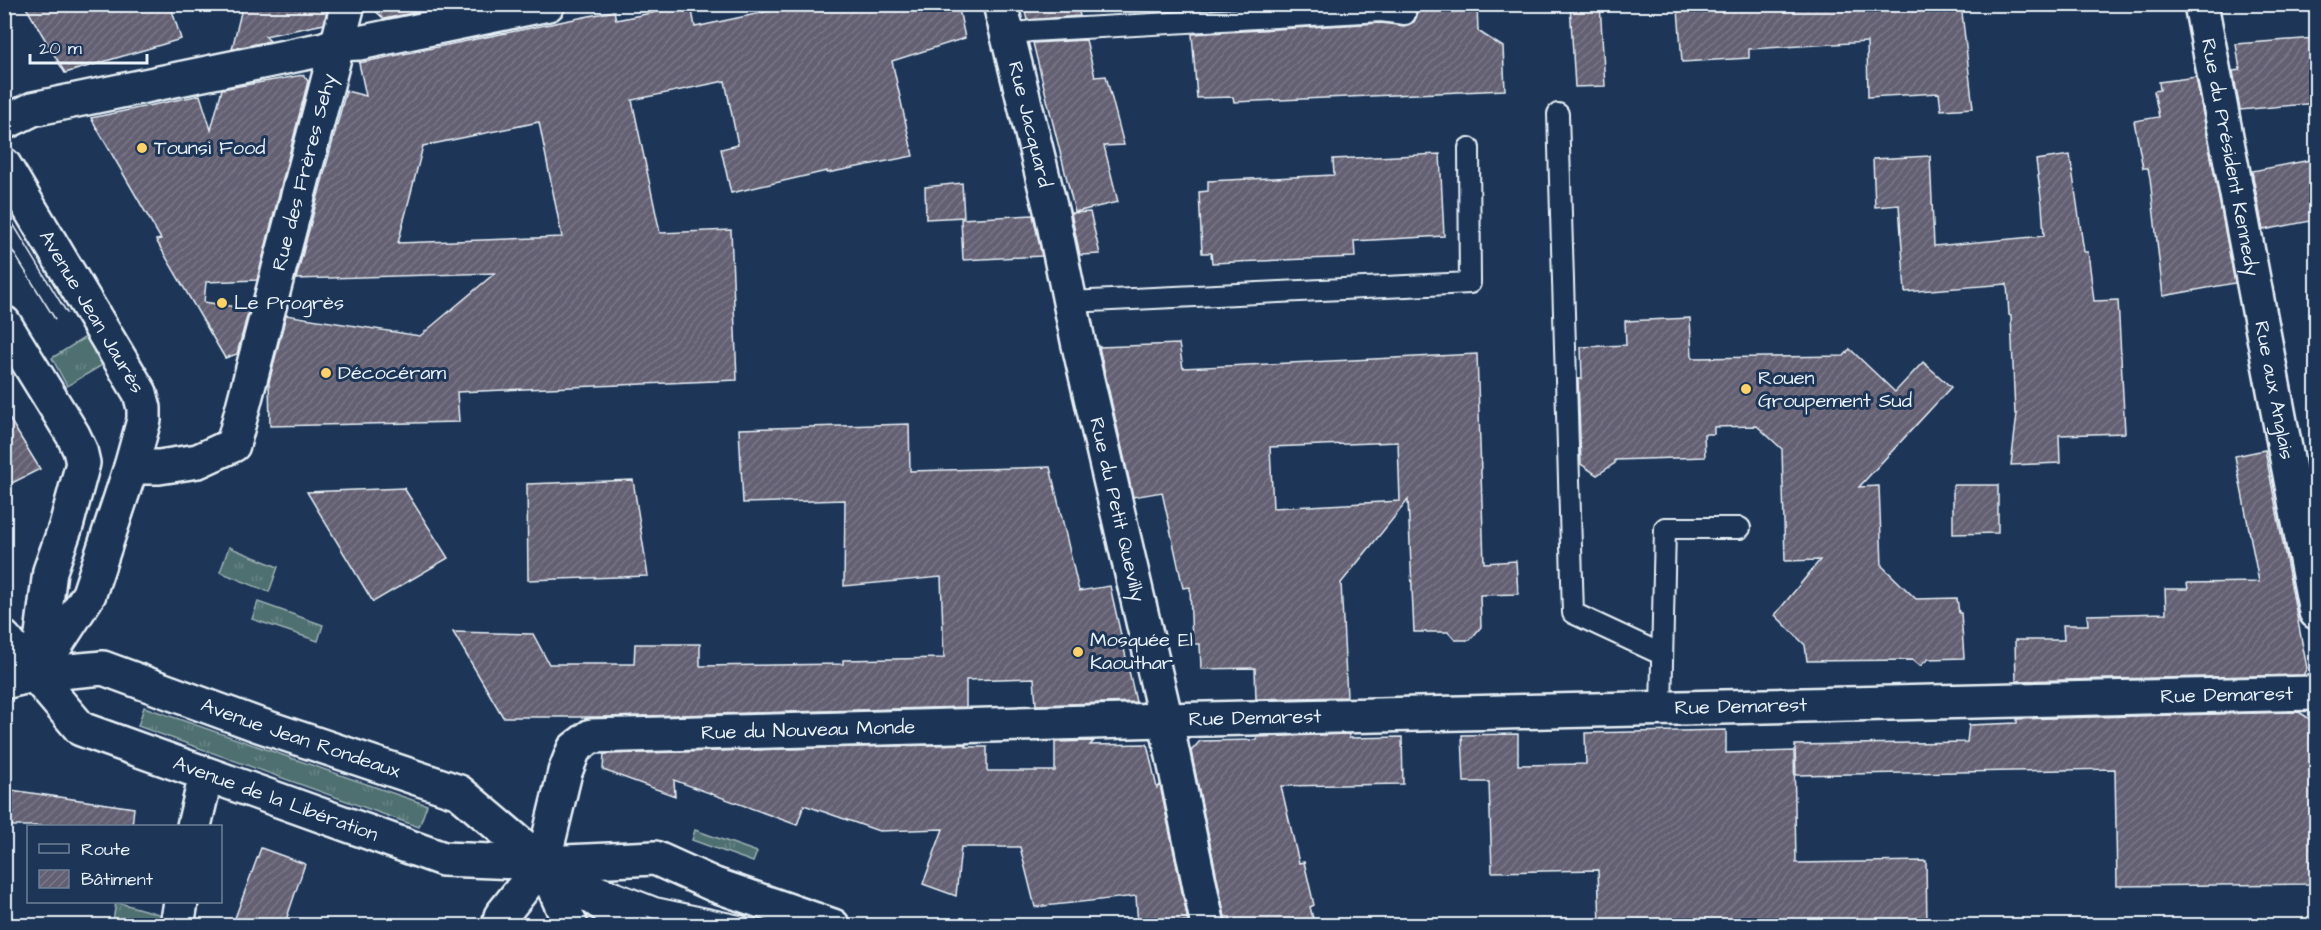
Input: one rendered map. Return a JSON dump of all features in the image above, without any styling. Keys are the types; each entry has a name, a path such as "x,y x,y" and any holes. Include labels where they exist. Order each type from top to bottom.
{"street":[{"name":"Rue des Frères Sehy","path":"131,467 159,467 198,461 233,445 348,4"},
{"path":"4,123 33,109 313,52 337,45 359,43 548,4"},
{"name":"Rue du Président Kennedy","path":"2201,4 2260,310"},
{"name":"Rue Jacquard","path":"1004,20 1052,214 1070,302"},
{"name":"Avenue Jean Jaurès","path":"4,165 140,393 144,408 144,420 131,467 89,594 37,674"},
{"name":"Rue du Petit Quevilly","path":"1070,302 1165,720 1208,926"},
{"name":"Rue aux Anglais","path":"2260,310 2316,612"},
{"path":"4,323 73,435 83,464 66,526 50,571 37,674 4,682"},
{"path":"83,464 131,467"},
{"name":"Avenue de la Libération","path":"4,638 37,674 81,729 443,859 543,863"},
{"name":"Avenue Jean Rondeaux","path":"37,674 103,668 244,720 459,792 543,863 634,926"},
{"name":"Rue Demarest","path":"1165,720 2316,693"},
{"name":"Rue du Nouveau Monde","path":"543,863 565,772 574,749 591,736 1165,720"},
{"path":"194,825 206,775"},
{"path":"499,926 501,916 543,863 654,858 716,885 833,926"},
{"path":"543,863 571,926"},
{"path":"177,926 181,903"}],"lane":[{"name":"Rue Jacquard","path":"1004,20 1031,31 1370,12 1405,14"},
{"path":"1558,114 1573,613 1661,654"},
{"path":"1070,302 1470,283 1469,148"},
{"path":"1661,708 1665,528 1740,528"},
{"name":"Avenue Jean Rondeaux","path":"543,863 642,904 740,926"}],"green space":[{"path":"87,336 104,364 67,386 52,358"},
{"path":"229,547 278,567 269,592 220,572"},
{"path":"258,602 323,625 318,641 252,619"},
{"path":"144,707 427,805 419,827 138,726"},
{"path":"695,830 757,852 753,862 692,840"},
{"path":"116,903 166,916 165,925 129,925 113,921"}],"building":[{"path":"24,4 170,4 181,39 65,73"},
{"path":"243,4 328,4 324,24 265,36 270,41 232,49"},
{"path":"368,4 453,4 384,19"},
{"path":"802,4 958,4 965,38 892,61 913,156 827,173 827,171 731,193 721,149 738,145 725,81 632,100 660,233 731,230 737,380 457,392 459,422 270,426 269,382 286,315 420,336 495,273 296,279 346,91 366,96 359,63 614,11 616,20 691,5 695,27","holes":["539,122 562,237 398,243 423,146"]},
{"path":"1023,4 1077,4 1080,16 1027,20"},
{"path":"1190,4 1284,4 1191,10"},
{"path":"1412,4 1477,4 1478,31 1503,47 1505,90 1234,102 1233,97 1197,98 1192,34 1381,23 1404,26 1414,22 1417,16"},
{"path":"1570,4 1600,4 1605,86 1575,87"},
{"path":"1755,4 1961,4 1973,108 1941,110 1939,93 1868,97 1867,42 1749,49 1749,58 1682,62 1678,9"},
{"path":"2316,38 2316,103 2240,110 2233,71 2240,70 2236,44"},
{"path":"1086,40 1095,77 1106,76 1124,145 1104,146 1118,202 1075,212 1033,43"},
{"path":"303,75 308,81 257,280 206,282 204,302 249,309 237,354 225,358 156,240 161,239 91,118 200,95 211,130 222,89"},
{"path":"2196,77 2235,283 2163,296 2150,178 2148,168 2143,168 2134,121 2159,117 2154,91 2160,90 2159,82"},
{"path":"1440,154 1444,236 1354,241 1355,257 1212,263 1211,253 1202,253 1199,192 1208,191 1208,181 1334,175 1333,159"},
{"path":"2070,155 2084,252 2088,252 2094,301 2118,300 2125,433 2059,435 2060,463 2011,465 2017,414 2015,414 2011,316 2009,315 2007,284 1905,292 1899,205 1875,207 1873,159 1930,156 1934,246 2044,236 2036,160"},
{"path":"2316,159 2316,220 2263,230 2252,171"},
{"path":"962,183 964,217 926,219 925,187"},
{"path":"1090,212 1100,254 1080,255 1071,213"},
{"path":"1033,215 1042,256 963,260 961,219"},
{"path":"1690,318 1692,358 1844,356 1850,349 1895,392 1923,362 1951,387 1859,487 1879,486 1882,566 1916,599 1957,598 1959,613 1961,613 1964,658 1928,659 1920,666 1913,660 1807,661 1805,645 1775,615 1820,560 1785,561 1782,449 1757,426 1714,427 1714,434 1704,434 1705,457 1615,460 1615,463 1597,475 1581,464 1578,379 1582,379 1581,347 1626,345 1625,321"},
{"path":"1179,344 1183,368 1477,354 1484,563 1516,561 1518,594 1480,595 1481,627 1470,640 1455,640 1448,632 1414,632 1408,500 1341,583 1347,697 1256,699 1255,668 1201,669 1200,644 1192,644 1190,587 1183,588 1162,492 1133,497 1099,347","holes":["1398,442 1400,501 1273,508 1270,447"]},
{"path":"4,410 40,469 4,487"},
{"path":"909,424 910,471 1050,467 1079,591 1110,586 1136,702 1036,705 1034,678 966,680 966,707 608,717 503,717 453,632 533,634 549,664 634,664 635,644 700,644 700,666 843,664 843,660 944,658 941,577 844,586 845,500 743,503 739,429"},
{"path":"2265,450 2307,668 2303,675 2016,681 2015,640 2064,640 2063,625 2088,625 2087,615 2166,613 2165,589 2188,589 2187,583 2259,582 2235,456"},
{"path":"2308,466 2316,466 2316,514"},
{"path":"633,480 648,576 528,580 527,484"},
{"path":"1953,485 1998,485 1998,533 1953,534"},
{"path":"404,488 448,558 373,602 307,492"},
{"path":"2299,712 2316,723 2316,884 2117,886 2115,769 1796,775 1795,745 1967,742 1969,725 2017,723 2017,719"},
{"path":"1726,730 1726,753 1794,751 1796,863 1926,861 1927,926 1709,926 1709,921 1600,924 1598,870 1492,872 1489,782 1464,782 1462,735 1518,734 1518,765 1586,764 1585,733"},
{"path":"1349,734 1349,738 1402,737 1403,784 1281,786 1299,863 1304,862 1314,905 1310,907 1315,926 1232,926 1230,917 1225,917 1191,751 1200,741"},
{"path":"1094,741 1090,745 1147,744 1157,788 1160,785 1188,921 1138,926 1136,896 1035,907 1020,847 961,847 956,896 923,884 943,829 879,831 804,805 797,825 674,780 675,796 603,770 604,754 966,744 966,747 987,747 987,771 1055,771 1055,742"},
{"path":"4,789 134,808 132,825 4,826"},
{"path":"261,848 305,864 284,926 232,926"}],"tram line":[{"path":"4,209 67,313"},
{"path":"4,237 55,319"}],"place":[{"name":"Tounsi Food","path":"142,148"},
{"name":"Le Progrès","path":"222,303"},
{"name":"Décocéram","path":"326,373"},
{"name":"Rouen Groupement Sud","path":"1746,389"},
{"name":"Mosquée El Kaouthar","path":"1078,652"}]}
